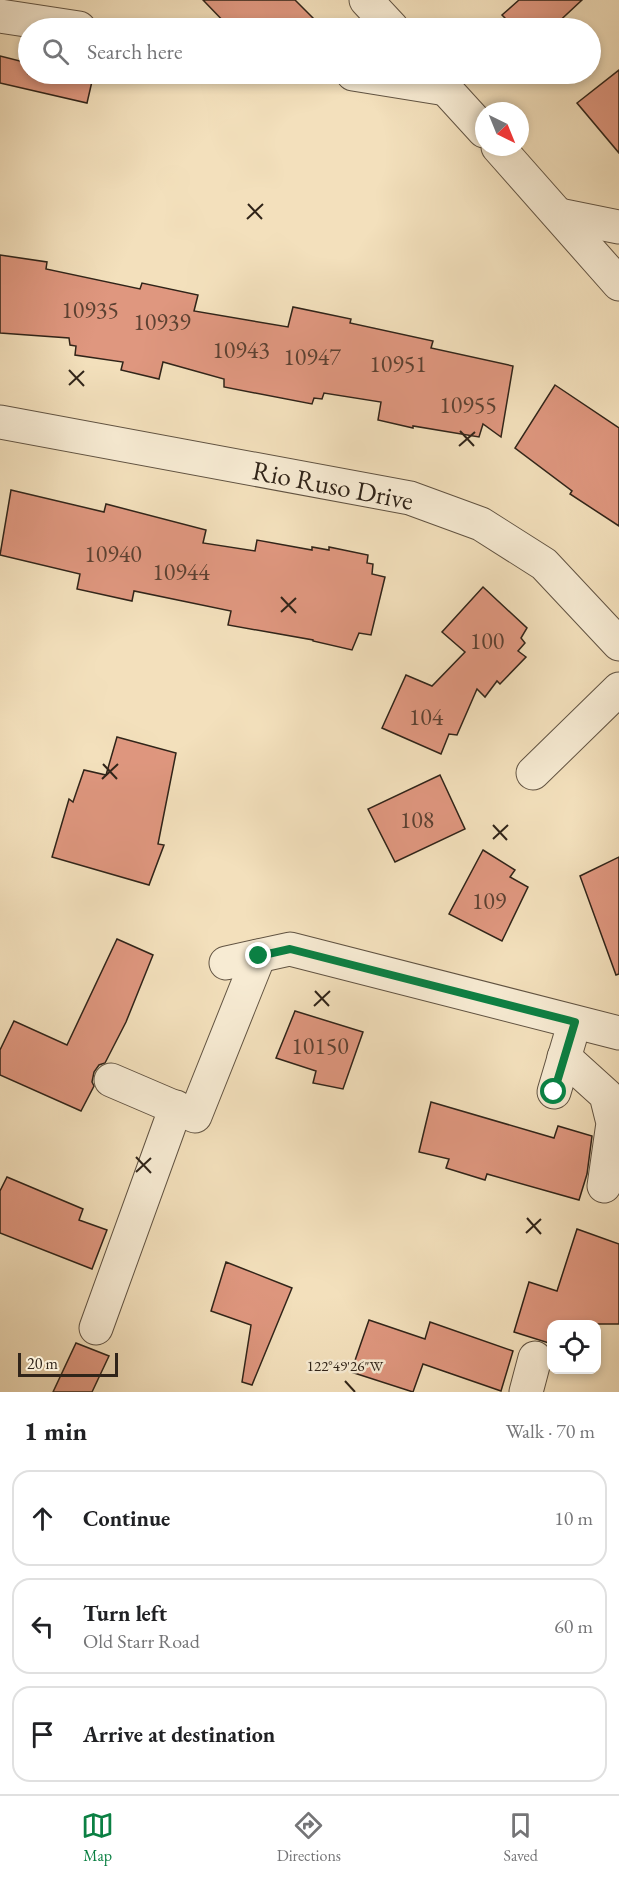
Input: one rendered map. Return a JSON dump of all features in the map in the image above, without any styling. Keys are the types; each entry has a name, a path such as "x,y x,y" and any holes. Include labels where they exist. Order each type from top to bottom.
{"street":[{"path":"366,0 383,18"},
{"path":"0,16 18,19"},
{"path":"442,84 475,121"},
{"path":"506,156 619,284"},
{"path":"559,215 619,227"},
{"name":"Rio Ruso Drive","path":"0,422 410,498 481,524 544,564 619,644"},
{"path":"533,773 619,689"},
{"path":"226,963 290,949 619,1033"},
{"path":"111,1080 195,1116 259,956"},
{"path":"554,1092 575,1022"},
{"path":"564,1057 606,1095 613,1123 604,1186"},
{"path":"96,1328 176,1107"},
{"path":"526,1392 535,1358"}],"building":[{"path":"203,0 295,0 313,18 220,18"},
{"path":"519,0 582,0 563,18 505,18 502,15"},
{"path":"0,56 18,60 18,84 91,84 87,103 0,83"},
{"path":"619,70 619,153 577,103"},
{"path":"0,255 47,262 46,269 140,289 142,283 198,295 194,311 288,327 293,307 351,319 350,323 433,341 431,348 513,366 501,437 483,424 479,437 413,426 413,428 378,420 381,402 324,393 322,399 314,398 312,404 224,387 224,379 163,362 159,379 121,370 123,362 75,355 76,346 70,345 69,338 0,333"},
{"path":"555,385 619,428 619,526 570,494 572,491 515,448"},
{"path":"11,490 104,512 106,504 206,530 203,543 255,551 257,540 312,550 312,547 329,550 329,547 368,555 367,563 373,564 372,574 385,577 371,635 359,633 352,650 313,640 228,625 231,611 134,591 132,601 77,589 80,574 0,555"},
{"path":"483,587 527,628 521,638 525,643 518,651 526,657 500,684 497,681 485,697 477,689 457,735 449,734 441,754 382,728 406,675 432,686 465,652 442,632"},
{"path":"117,737 176,753 158,844 164,845 149,885 52,857 69,799 73,802 84,770 106,775"},
{"path":"440,775 465,829 395,862 368,809"},
{"path":"483,850 515,870 510,877 528,887 502,941 449,914"},
{"path":"619,857 619,974 616,975 580,876"},
{"path":"117,939 153,955 126,1022 105,1063 99,1065 94,1072 92,1082 94,1086 81,1111 0,1075 0,1050 14,1021 67,1045"},
{"path":"295,1011 363,1032 343,1089 313,1083 316,1071 276,1058"},
{"path":"431,1102 554,1138 558,1126 592,1136 587,1174 579,1200 487,1174 485,1180 446,1168 449,1159 419,1152"},
{"path":"7,1177 83,1209 79,1220 107,1230 92,1269 0,1233 0,1191"},
{"path":"577,1229 619,1244 619,1324 601,1324 601,1320 547,1320 547,1342 514,1332 529,1282 557,1291"},
{"path":"226,1262 292,1288 252,1385 242,1382 251,1325 211,1311"},
{"path":"369,1320 425,1339 430,1322 513,1351 501,1391 423,1364 413,1392 351,1372"},
{"path":"76,1343 109,1356 92,1392 53,1392"}],"route":[{"path":"259,956 290,949 575,1022 554,1092"}]}
